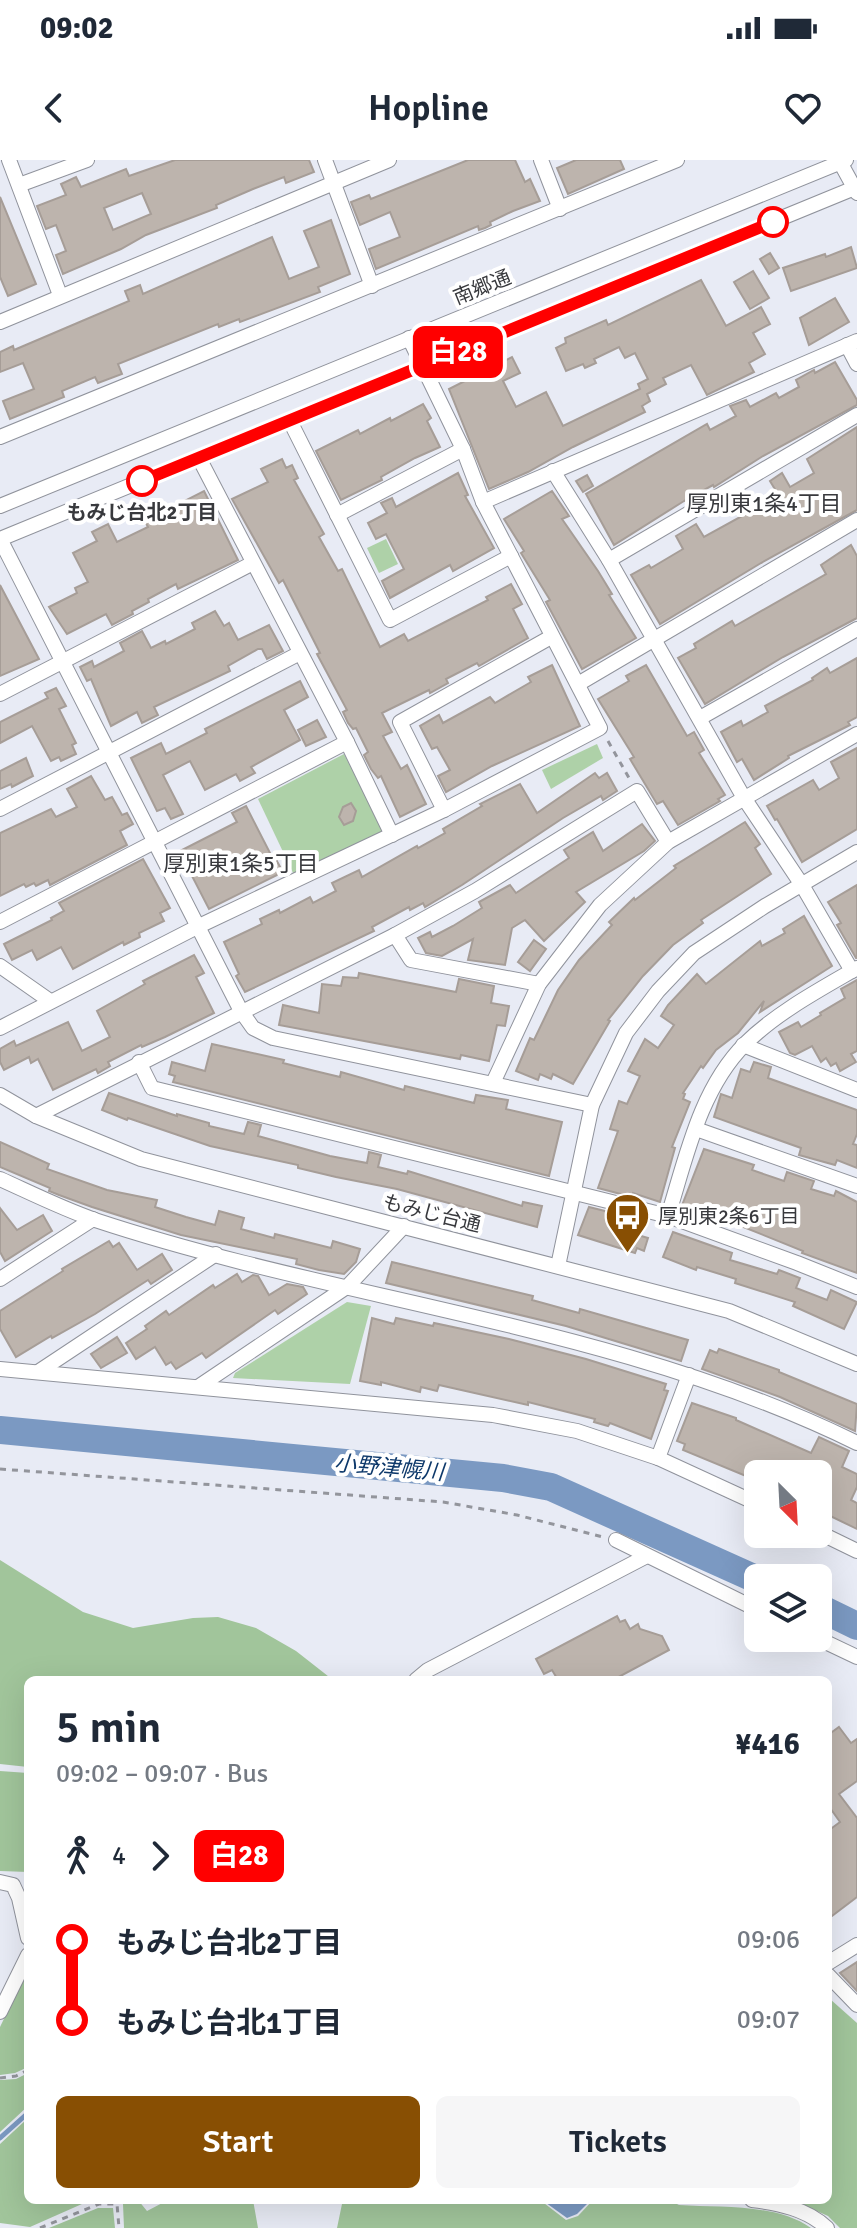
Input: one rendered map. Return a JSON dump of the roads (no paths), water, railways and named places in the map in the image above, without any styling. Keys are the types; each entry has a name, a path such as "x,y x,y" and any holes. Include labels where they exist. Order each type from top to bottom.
{"street":[{"path":"9,160 60,295"},
{"path":"19,185 87,160"},
{"path":"325,160 372,286"},
{"path":"0,322 389,160"},
{"path":"541,160 560,209"},
{"path":"1,432 372,286 677,160"},
{"path":"592,1105 273,1038 253,1028 241,1011 0,539 856,189 843,161"},
{"name":"南郷通","path":"0,506 843,161"},
{"path":"0,1028 199,926 444,810 600,728 483,502 463,449 409,338"},
{"path":"483,502 852,343 857,364"},
{"path":"609,560 857,415"},
{"path":"290,421 390,620 511,556"},
{"path":"337,515 463,449"},
{"path":"199,458 392,835"},
{"path":"553,471 609,560 744,798 854,969 770,1022 743,1045 712,1089 668,1216"},
{"path":"578,684 857,520"},
{"path":"0,694 253,563"},
{"path":"700,718 857,629"},
{"path":"444,810 400,722 551,637"},
{"path":"0,809 300,653"},
{"path":"493,1083 539,984 600,905 668,842 857,734"},
{"path":"0,922 347,742"},
{"path":"36,1116 395,935 475,891 633,784 668,842"},
{"path":"558,1266 592,1105 626,1033 658,991 694,953 857,852"},
{"path":"395,935 411,960 539,984"},
{"path":"0,966 50,1001"},
{"path":"743,1045 853,1084"},
{"path":"139,1062 152,1088 668,1216 857,1287"},
{"name":"もみじ台通","path":"0,1095 36,1116 141,1159 729,1311 857,1364"},
{"path":"696,1129 857,1186"},
{"path":"0,1179 93,1219 216,1254 527,1329 689,1375 857,1443"},
{"path":"0,1279 93,1219"},
{"path":"198,1387 348,1286 404,1226"},
{"path":"38,1372 216,1254"},
{"path":"0,1369 493,1415 577,1431 658,1458 744,1498"},
{"path":"658,1458 689,1375"},
{"path":"832,1539 857,1551"},
{"path":"616,1540 744,1603"},
{"path":"421,1676 645,1557"},
{"path":"832,1645 857,1657"},
{"path":"0,1882 13,1885 24,1920"},
{"path":"832,1961 857,1945"},
{"path":"0,2012 24,1963"},
{"path":"832,1979 857,2005"},
{"path":"778,2204 806,2214 827,2228"}],"water":[{"path":"548,2204 587,2204 577,2214 567,2218"}],"waterway":[{"name":"小野津幌川","path":"0,1430 503,1478 551,1487 744,1574"},
{"name":"小野津幌川","path":"832,1614 857,1626"},
{"path":"0,2138 24,2117"}],"place":[{"name":"もみじ台北2丁目","path":"142,481"},
{"name":"厚別東2条6丁目","path":"627,1255"}],"district":[{"name":"厚別東1条4丁目","path":"764,503"},
{"name":"厚別東1条5丁目","path":"241,863"}]}
